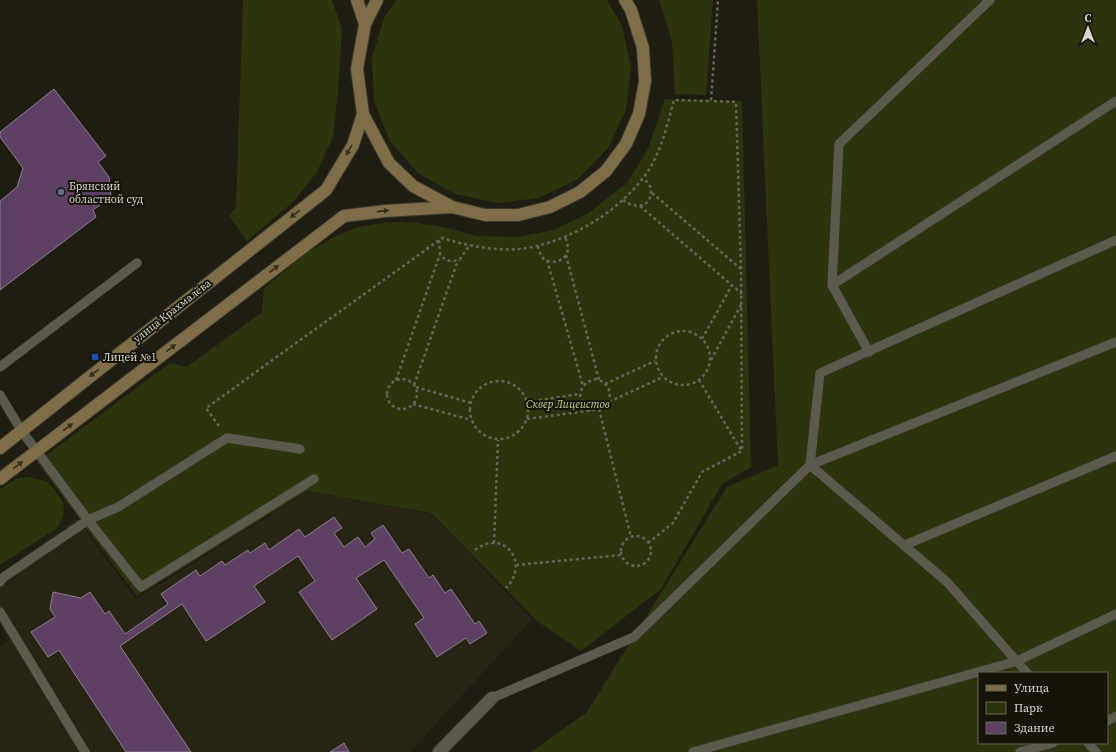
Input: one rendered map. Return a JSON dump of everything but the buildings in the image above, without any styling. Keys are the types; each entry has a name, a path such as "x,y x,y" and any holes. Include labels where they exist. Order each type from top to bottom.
{"main road":[{"path":"357,0 365,24"},
{"path":"377,0 365,24 357,69 363,114 389,163 413,186 452,207 484,215 518,215 550,207 580,192 606,171 626,144 639,114 645,81 643,48 629,3"},
{"name":"улица Крахмалёва","path":"0,448 326,190 353,145 363,114"},
{"path":"0,479 344,216 386,211 452,207"}],"street":[{"path":"439,752 492,698"}],"lane":[{"path":"869,352 832,286 839,144 990,0"},
{"path":"832,286 1116,101"},
{"path":"810,465 820,373 1116,240"},
{"path":"0,367 137,263"},
{"path":"492,698 634,637 810,465 1116,342"},
{"path":"0,395 21,430 88,520 141,587 314,479"},
{"path":"0,582 4,577 88,520 118,507 227,438 300,449"},
{"path":"905,545 1116,456"},
{"path":"810,465 947,582 1026,672"},
{"path":"0,612 85,752"},
{"path":"693,752 1017,661 1116,614"},
{"path":"1020,752 1049,744"},
{"path":"1089,744 1096,752"}],"path":[{"path":"711,101 718,0"},
{"path":"227,438 206,408 442,238 468,246 508,249 538,246 565,236 592,223 623,200 644,178 664,135 674,100 736,102 742,294 742,451"},
{"path":"644,178 650,184 652,193 741,269"},
{"path":"640,206 648,201 652,193"},
{"path":"623,200 630,205 640,206 742,294"},
{"path":"565,236 568,248 566,255 599,380"},
{"path":"440,240 440,254 396,380 387,391 388,400 391,404 400,409 410,407 413,404 417,394 415,386 458,260"},
{"path":"440,254 446,260 458,260 464,256 468,246"},
{"path":"538,246 542,257 547,260 555,262 566,255"},
{"path":"547,260 583,386"},
{"path":"702,339 732,286"},
{"path":"710,361 742,305"},
{"path":"674,332 692,332 702,339 710,352 708,369 699,380 687,385 678,385 663,377 658,370 655,361 656,351 660,343 666,336 674,332"},
{"path":"605,384 655,361"},
{"path":"527,419 599,409 609,402 663,377"},
{"path":"396,380 406,379 415,386 471,403"},
{"path":"592,410 584,405 580,394 583,386 591,380 599,380 605,384 610,393 609,402"},
{"path":"699,380 742,451"},
{"path":"502,381 511,383 519,388 527,402 529,414 520,432 512,437 498,440 483,435 476,428 471,420 471,403 476,392 483,386 492,382 502,381"},
{"path":"527,402 580,394"},
{"path":"413,404 471,420"},
{"path":"599,409 631,537"},
{"path":"494,543 498,440"},
{"path":"648,543 673,523 702,472 707,468 742,451"},
{"path":"631,537 639,537 648,543 650,555 644,564 640,566 630,565 625,562 621,555 623,543 631,537"},
{"path":"475,550 487,543 494,543 508,549 513,554 516,565 515,576 506,588"},
{"path":"516,565 621,555"}],"shaded area":[{"path":"308,491 431,514 532,619 410,752 0,752 0,646 9,641 0,623 0,574 76,518 136,599"}],"green space":[{"path":"243,0 332,0 342,29 333,137 317,172 293,202 247,241 229,216 236,207"},
{"path":"397,0 607,0 622,26 631,67 626,110 608,148 578,179 539,198 497,203 455,194 418,173 390,141 374,101 372,58 384,17"},
{"path":"659,0 713,0 706,95 675,94 672,41"},
{"path":"757,0 1116,0 1116,752 531,752 587,712 727,487 778,465"},
{"name":"Сквер Лицеистов","path":"665,99 742,101 751,467 722,484 661,589 581,651 537,621 431,513 307,491 137,596 37,462 170,363 187,367 262,312 264,288 308,252 336,236 359,227 387,222 417,223 444,227 476,236 517,237 554,230 587,214 627,183 648,149"},
{"path":"28,477 46,481 54,489 64,504 63,518 57,528 0,565 0,489 16,479"}],"place":[{"name":"Брянский областной суд","path":"61,192"},
{"name":"Лицей №1","path":"95,357"}]}
